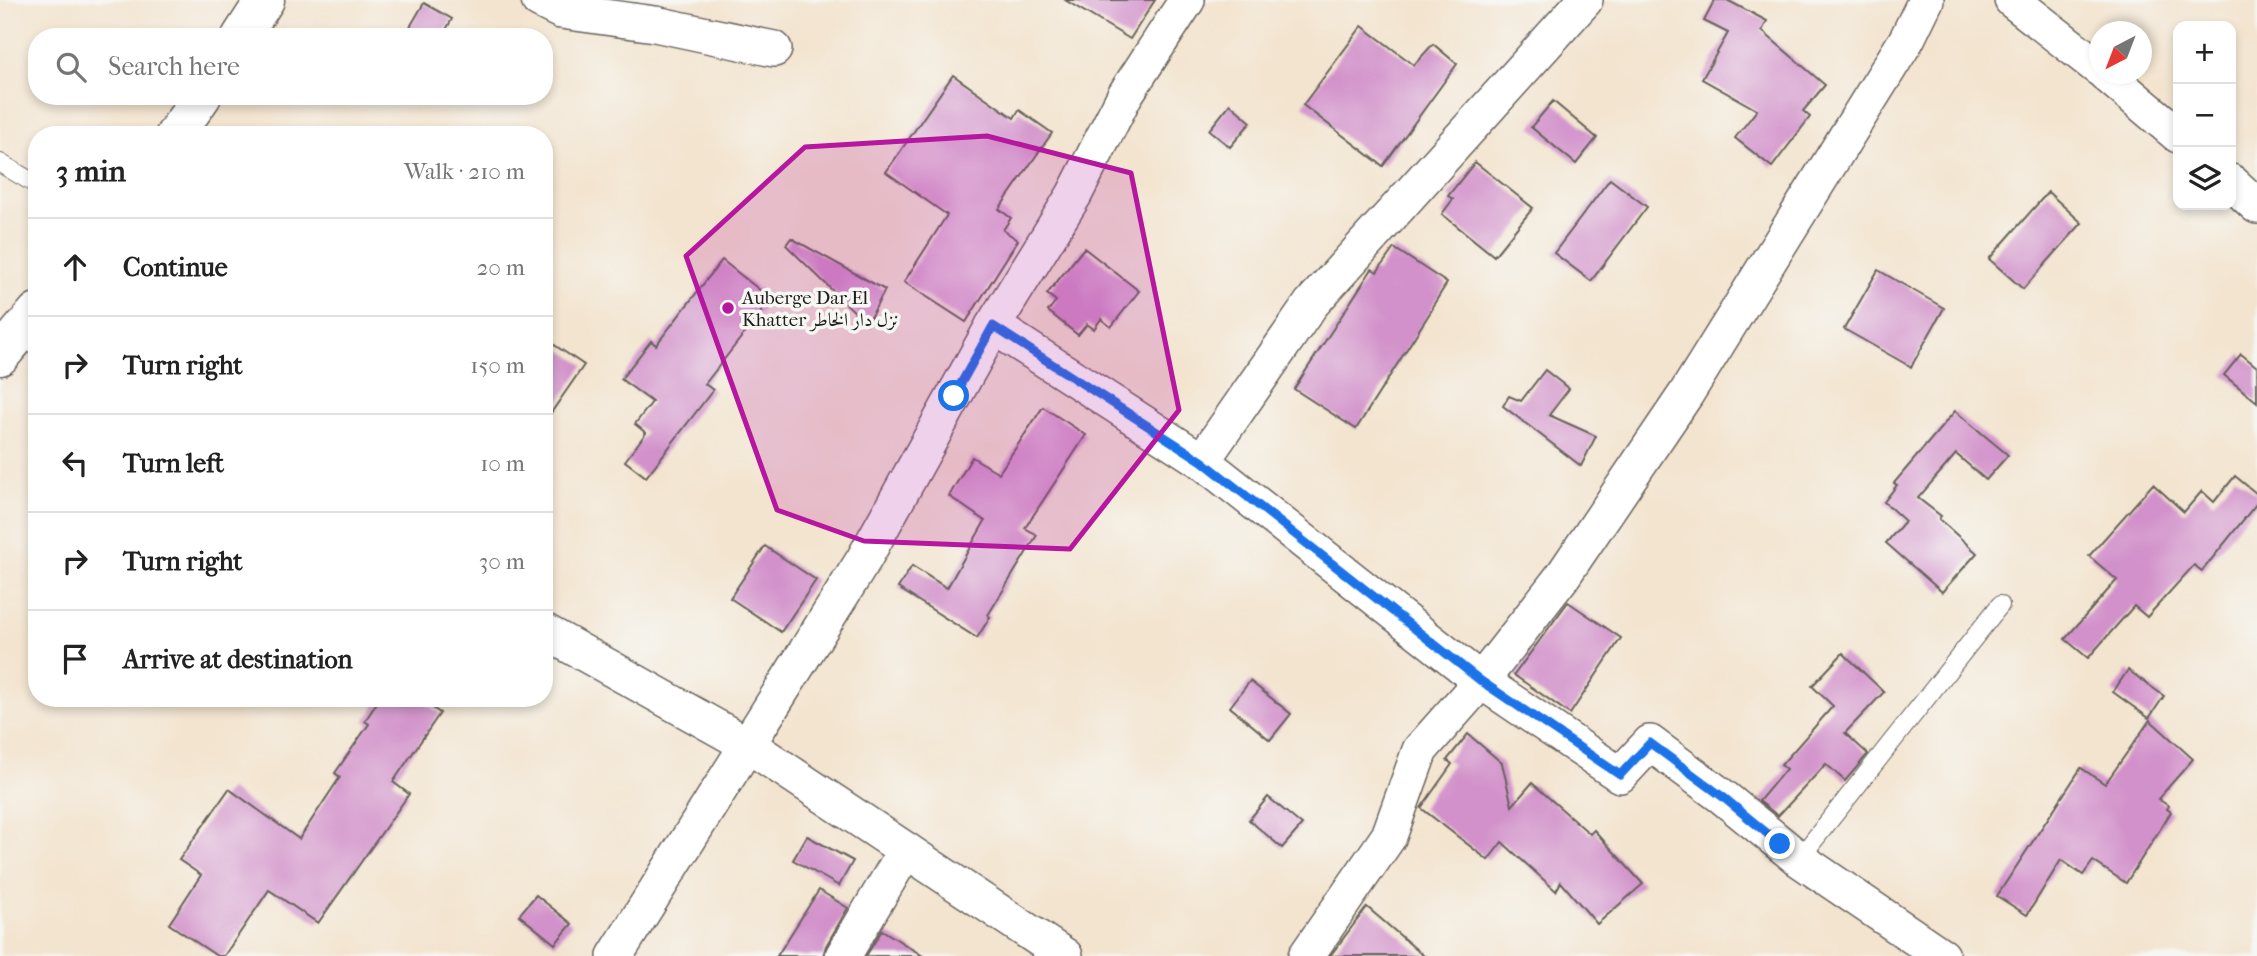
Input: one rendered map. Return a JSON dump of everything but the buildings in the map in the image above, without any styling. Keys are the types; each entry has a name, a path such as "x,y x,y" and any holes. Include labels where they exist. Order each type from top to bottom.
{"main road":[{"path":"247,28 265,0"},
{"path":"181,126 196,105"},
{"path":"0,356 28,323"}],"street":[{"path":"539,0 561,11 655,24 774,49"},
{"path":"615,956 863,559 993,326 1074,195 1125,95 1187,0"},
{"path":"1202,461 1311,304 1585,0"},
{"path":"1306,956 1389,836 1420,750 1481,681 1562,577 1686,394 1907,39 1926,0"},
{"path":"2012,0 2089,61"},
{"path":"2118,84 2173,131"},
{"path":"2236,186 2257,205"},
{"path":"993,326 1202,461 1481,681 1620,775 1650,743 1723,797 1799,859 1942,956"},
{"path":"553,636 748,745 1065,956"},
{"path":"844,956 906,850"}],"lane":[{"path":"0,163 28,180"},
{"path":"1799,859 2000,605"}],"highlighted area":[{"path":"987,136 1131,173 1179,410 1070,549 864,541 777,510 686,256 805,147"}],"place":[{"name":"Auberge Dar El Khatter نزل دار الخاطر","path":"728,308"}],"route":[{"path":"954,396 993,326 1202,461 1481,681 1620,775 1650,743 1723,797 1780,844"}]}
